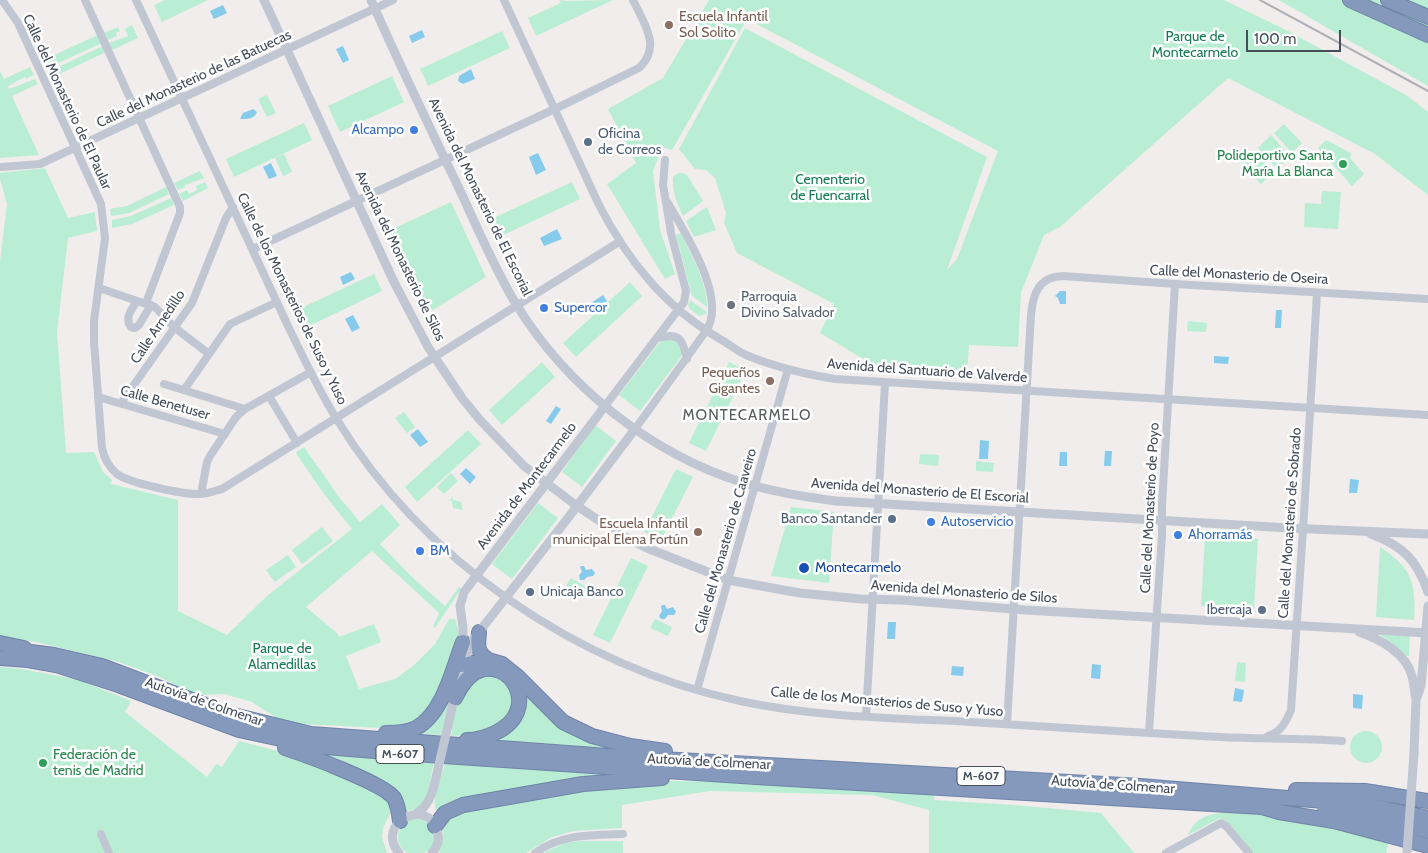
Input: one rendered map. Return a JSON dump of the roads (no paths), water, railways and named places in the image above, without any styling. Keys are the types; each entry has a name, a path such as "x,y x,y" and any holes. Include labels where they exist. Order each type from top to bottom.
{"highway":[{"path":"1350,0 1428,35"},
{"path":"1388,0 1428,17"},
{"path":"478,632 478,650 481,655 488,660 508,667 563,722 592,736 630,746 822,767"},
{"path":"312,734 332,731 402,732 416,728 429,719 442,700 463,642"},
{"name":"M-607","path":"0,643 19,646 34,652"},
{"name":"Autovía de Colmenar","path":"0,649 34,652 102,666 229,714 312,734 646,758 1140,786 1361,804 1428,818"},
{"name":"Autovía de Colmenar","path":"0,658 56,665 118,685 245,732 286,742 336,748 756,777 1262,807"},
{"path":"462,665 488,660"},
{"name":"M-607","path":"0,662 56,665"},
{"path":"407,742 471,740 489,736 510,724 518,711 520,703 518,688 507,675 493,669 484,669 476,672 469,678 455,698"},
{"path":"245,732 339,768 388,792 395,800 399,815"},
{"path":"435,825 445,813 464,805 583,784 655,778 756,777"},
{"path":"1140,786 1365,791 1428,801"},
{"path":"1262,807 1279,812 1334,821 1428,846"},
{"name":"M-607","path":"1262,807 1364,816 1428,831"}],"street":[{"name":"Calle del Monasterio de El Paular","path":"2,0 18,23 96,189 101,204 105,238 94,321 94,342 102,448 106,462 112,470 130,480 180,492 201,494 208,494 228,486 619,242"},
{"path":"85,0 180,209 148,304 139,325 135,328 131,327 127,319 137,301"},
{"name":"Calle de los Monasterios de Suso y Yuso","path":"136,0 277,302 336,419 378,478 408,512 477,576 544,624 595,651 636,669 696,690 739,701 781,708 866,716 1342,741"},
{"name":"Avenida del Monasterio de Silos","path":"264,0 356,201 411,315 434,357 480,420 524,466 546,484 621,535 647,548 728,580 800,593 1157,618 1427,633"},
{"name":"Calle del Monasterio de las Batuecas","path":"1,168 40,164 287,49 373,4 393,0"},
{"name":"Avenida del Santuario de Valverde","path":"504,0 619,242 648,281 679,310 706,331 744,354 788,369 835,379 1428,415"},
{"path":"253,249 631,73 646,62 651,50 650,36 633,0"},
{"name":"Avenida del Monasterio de El Escorial","path":"373,4 445,160 516,305 557,360 605,406 634,429 690,462 754,486 796,496 836,501 1303,529 1428,534"},
{"path":"665,160 663,186 671,233 686,291 684,302 679,310"},
{"path":"665,196 710,287 712,313 706,331"},
{"name":"Calle Arnedillo","path":"121,403 192,302 226,218 233,207"},
{"name":"Calle del Monasterio de Oseira","path":"1026,390 1033,298 1043,282 1055,276 1428,299"},
{"name":"Calle del Monasterio de Poyo","path":"1149,732 1175,284"},
{"path":"99,288 155,307 174,327 209,354"},
{"name":"Calle del Monasterio de Sobrado","path":"1261,738 1274,734 1284,725 1290,710 1317,293"},
{"path":"184,390 230,324 277,302"},
{"name":"Avenida de Montecarmelo","path":"432,794 462,665 463,627 460,602 464,592 679,310"},
{"name":"Avenida de Montecarmelo","path":"462,665 478,632 577,506 706,331"},
{"path":"658,338 670,335 676,336 681,340 687,359"},
{"name":"Calle del Monasterio de Caaveiro","path":"696,690 788,369"},
{"path":"201,494 207,462 236,417 245,409 311,372"},
{"path":"866,716 885,383"},
{"path":"164,384 245,409"},
{"path":"1007,724 1026,390"},
{"path":"269,396 297,443"},
{"name":"Calle Benetuser","path":"98,397 225,434"},
{"path":"1361,531 1387,540 1400,548 1417,566 1428,592"},
{"path":"1407,853 1416,700 1425,683 1428,606"},
{"name":"Avenida del Monasterio de Silos","path":"1342,628 1376,638 1391,648 1404,661 1412,675 1416,700"},
{"path":"416,814 425,807 432,794"},
{"path":"432,794 432,810 438,838 437,845 432,853"},
{"path":"396,852 388,842 387,834 389,826 399,815 416,814 428,818 435,825"},
{"path":"1166,853 1221,824 1226,826 1249,853"},
{"path":"101,834 110,853"},
{"path":"535,853 552,843 571,837 623,834"}],"water":[{"path":"223,5 227,13 214,19 210,11"},
{"path":"422,30 425,37 412,43 409,36"},
{"path":"343,46 349,60 343,63 336,49"},
{"path":"471,69 475,79 463,84 458,81 459,76"},
{"path":"253,109 257,112 256,115 249,119 240,119 243,113"},
{"path":"538,153 546,170 536,175 529,157"},
{"path":"271,163 277,176 269,179 263,167"},
{"path":"557,229 562,239 544,246 540,238"},
{"path":"351,272 355,279 343,285 340,277"},
{"path":"1060,291 1066,291 1066,304 1060,304 1055,296"},
{"path":"603,295 607,301 593,312 588,305"},
{"path":"1276,310 1282,310 1281,328 1275,328"},
{"path":"353,315 360,328 352,332 345,319"},
{"path":"1214,356 1229,357 1228,364 1214,363"},
{"path":"556,406 561,409 551,424 546,421"},
{"path":"418,429 428,442 420,447 410,435"},
{"path":"980,440 989,441 988,459 979,459"},
{"path":"1105,451 1112,451 1111,466 1104,466"},
{"path":"1060,452 1067,452 1067,466 1059,466"},
{"path":"466,468 476,477 470,484 460,474"},
{"path":"1350,479 1359,480 1357,493 1349,493"},
{"path":"582,566 586,570 592,569 595,573 593,576 580,580 579,575 582,572 580,567"},
{"path":"663,605 667,609 673,607 676,612 674,615 668,615 665,619 661,619 659,616 662,611 661,606"},
{"path":"888,622 896,622 895,639 887,639"},
{"path":"1092,664 1101,665 1100,679 1091,678"},
{"path":"952,666 964,667 963,676 951,675"},
{"path":"1235,688 1244,690 1242,702 1233,701"},
{"path":"1353,694 1363,695 1362,709 1353,708"}],"railway":[{"path":"1260,0 1428,91"}],"place":[{"name":"Escuela Infantil Sol Solito","path":"669,25"},
{"name":"Alcampo","path":"414,130"},
{"name":"Oficina de Correos","path":"588,142"},
{"name":"Polideportivo Santa María La Blanca","path":"1343,164"},
{"name":"Parroquia Divino Salvador","path":"731,305"},
{"name":"Supercor","path":"544,308"},
{"name":"Pequeños Gigantes","path":"770,381"},
{"name":"Banco Santander","path":"892,519"},
{"name":"Autoservicio","path":"931,522"},
{"name":"Escuela Infantil municipal Elena Fortún","path":"698,532"},
{"name":"Ahorramás","path":"1178,535"},
{"name":"BM","path":"420,551"},
{"name":"Montecarmelo","path":"804,568"},
{"name":"Unicaja Banco","path":"530,592"},
{"name":"Ibercaja","path":"1262,610"},
{"name":"Federación de tenis de Madrid","path":"43,763"}],"district":[{"name":"MONTECARMELO","path":"747,416"}],"park label":[{"name":"Parque de Montecarmelo","path":"1195,46"},
{"name":"Cementerio de Fuencarral","path":"830,188"},
{"name":"Parque de Alamedillas","path":"282,658"}]}
